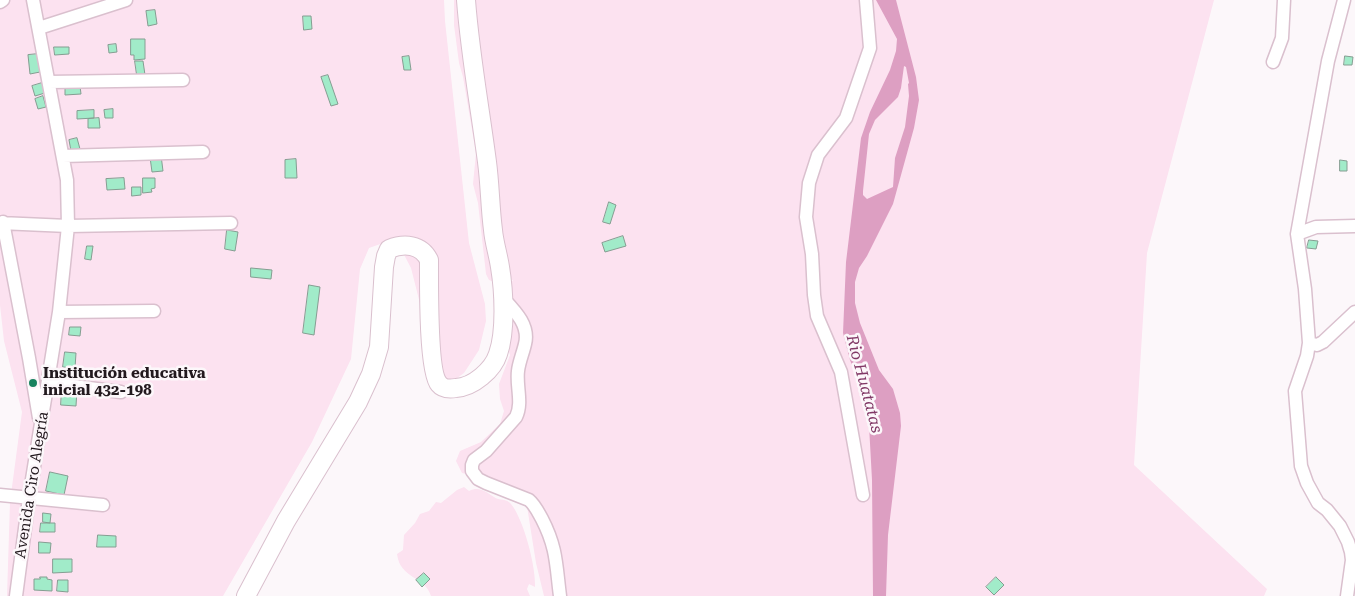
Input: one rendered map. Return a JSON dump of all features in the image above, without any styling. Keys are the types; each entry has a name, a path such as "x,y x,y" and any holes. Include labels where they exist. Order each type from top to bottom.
{"street":[{"name":"Avenida Ciro Alegría","path":"16,596 29,498 59,312 68,226 67,180 33,0"},
{"path":"39,28 126,0"},
{"path":"246,596 286,521 358,402 371,374 379,347 384,267 389,249 399,245 420,249 426,253 428,260 432,361 437,382 442,387 460,388 481,377 492,366 498,354 502,332 500,268 493,232 487,164 469,36 466,0"},
{"path":"863,495 841,372 817,316 812,254 806,217 809,183 818,155 846,118 870,48 866,0"},
{"path":"1273,62 1282,38 1284,0"},
{"path":"1344,0 1328,62 1298,234 1309,342 1307,356 1295,391 1299,429 1299,455 1307,483 1318,503 1327,510 1340,526 1348,542 1352,560 1347,596"},
{"path":"49,82 183,80"},
{"path":"63,156 203,152"},
{"path":"40,428 29,358 1,223 68,226 231,223"},
{"path":"1298,234 1328,226 1355,226"},
{"path":"502,297 519,315 525,332 526,342 518,370 519,411 516,418 486,451 474,460 472,471 478,479 529,500 534,504 551,537 558,564 560,596"},
{"path":"59,312 154,311"},
{"path":"1309,342 1317,345 1323,342 1355,312"},
{"path":"48,383 121,392"},
{"path":"0,495 103,505"}],"shaded area":[{"path":"0,0 444,0 469,243 485,304 486,321 479,350 464,373 449,384 439,379 411,268 400,247 386,242 369,248 360,269 351,359 312,442 223,596 7,596 10,502 22,412 4,341 0,305"},
{"path":"454,0 1214,0 1147,253 1134,465 1267,589 1264,596 544,596 536,563 526,500 462,473 456,461 460,451 481,442 500,424 504,411 500,399 499,384 510,355 501,316 494,308 493,287 503,280 513,281 508,274 494,282 489,280 486,274 478,203 473,184 476,153 459,63 454,25"},
{"path":"464,487 469,491 482,490 496,498 507,501 516,511 525,532 534,568 535,587 529,584 527,589 530,596 431,596 428,589 407,573 399,562 397,554 403,550 404,535 420,514 429,511 436,502 441,503 457,490"}],"water":[{"name":"Rio Huatatas","path":"876,0 896,0 916,77 919,100 914,128 893,204 859,268 855,282 855,303 860,323 879,370 893,389 900,413 901,426 888,535 886,596 873,596 872,480 868,407 850,360 843,333 846,262 861,138 870,112 890,70 896,51 897,39","holes":["904,66 906,67 909,96 905,127 895,158 893,187 867,199 863,195 863,191 869,134 875,120 898,97"]}],"building":[{"path":"155,10 157,24 148,26 146,11"},
{"path":"303,16 311,16 312,29 304,30"},
{"path":"131,39 145,39 145,59 134,60 134,55 131,55"},
{"path":"116,44 117,52 109,53 108,45"},
{"path":"54,47 69,47 69,54 55,55"},
{"path":"38,54 40,72 30,74 28,55"},
{"path":"409,56 411,70 404,70 402,57"},
{"path":"1345,56 1353,57 1352,65 1344,65"},
{"path":"135,61 143,61 145,75 137,75"},
{"path":"328,75 338,104 331,106 321,77"},
{"path":"42,83 45,93 35,96 32,86"},
{"path":"80,86 81,94 65,95 65,87"},
{"path":"43,96 46,107 38,109 35,99"},
{"path":"113,109 113,118 105,118 104,110"},
{"path":"94,110 94,118 77,119 77,111"},
{"path":"99,118 100,128 88,128 88,119"},
{"path":"77,138 80,149 71,151 69,140"},
{"path":"161,155 163,171 152,172 150,157"},
{"path":"296,159 297,178 285,178 285,160"},
{"path":"1340,160 1347,161 1347,171 1340,171"},
{"path":"124,178 125,189 107,190 106,179"},
{"path":"143,178 155,178 155,188 151,189 152,192 143,193"},
{"path":"132,187 141,187 141,195 132,196"},
{"path":"609,202 616,205 610,224 603,222"},
{"path":"227,230 238,232 235,251 225,249"},
{"path":"623,236 626,246 605,252 602,243"},
{"path":"1309,240 1318,241 1316,249 1307,248"},
{"path":"87,246 93,246 91,260 85,259"},
{"path":"251,268 272,270 271,279 251,277"},
{"path":"309,285 320,287 314,335 303,333"},
{"path":"70,327 81,327 80,336 69,335"},
{"path":"65,352 76,353 75,368 63,367"},
{"path":"64,368 75,369 74,382 63,382"},
{"path":"62,388 77,389 76,406 61,405"},
{"path":"50,472 68,476 64,495 46,491"},
{"path":"43,513 51,514 50,523 43,522"},
{"path":"41,523 55,523 55,532 40,532"},
{"path":"98,535 116,536 116,547 97,547"},
{"path":"39,542 51,543 50,553 39,553"},
{"path":"53,559 72,559 72,572 53,573"},
{"path":"424,573 430,579 422,587 416,580"},
{"path":"40,577 47,577 47,579 52,580 52,591 34,590 34,579 40,579"},
{"path":"996,577 1004,585 994,595 986,587"},
{"path":"58,580 68,580 68,592 57,591"}],"place":[{"name":"Institución educativa inicial 432-198","path":"33,383"}]}
